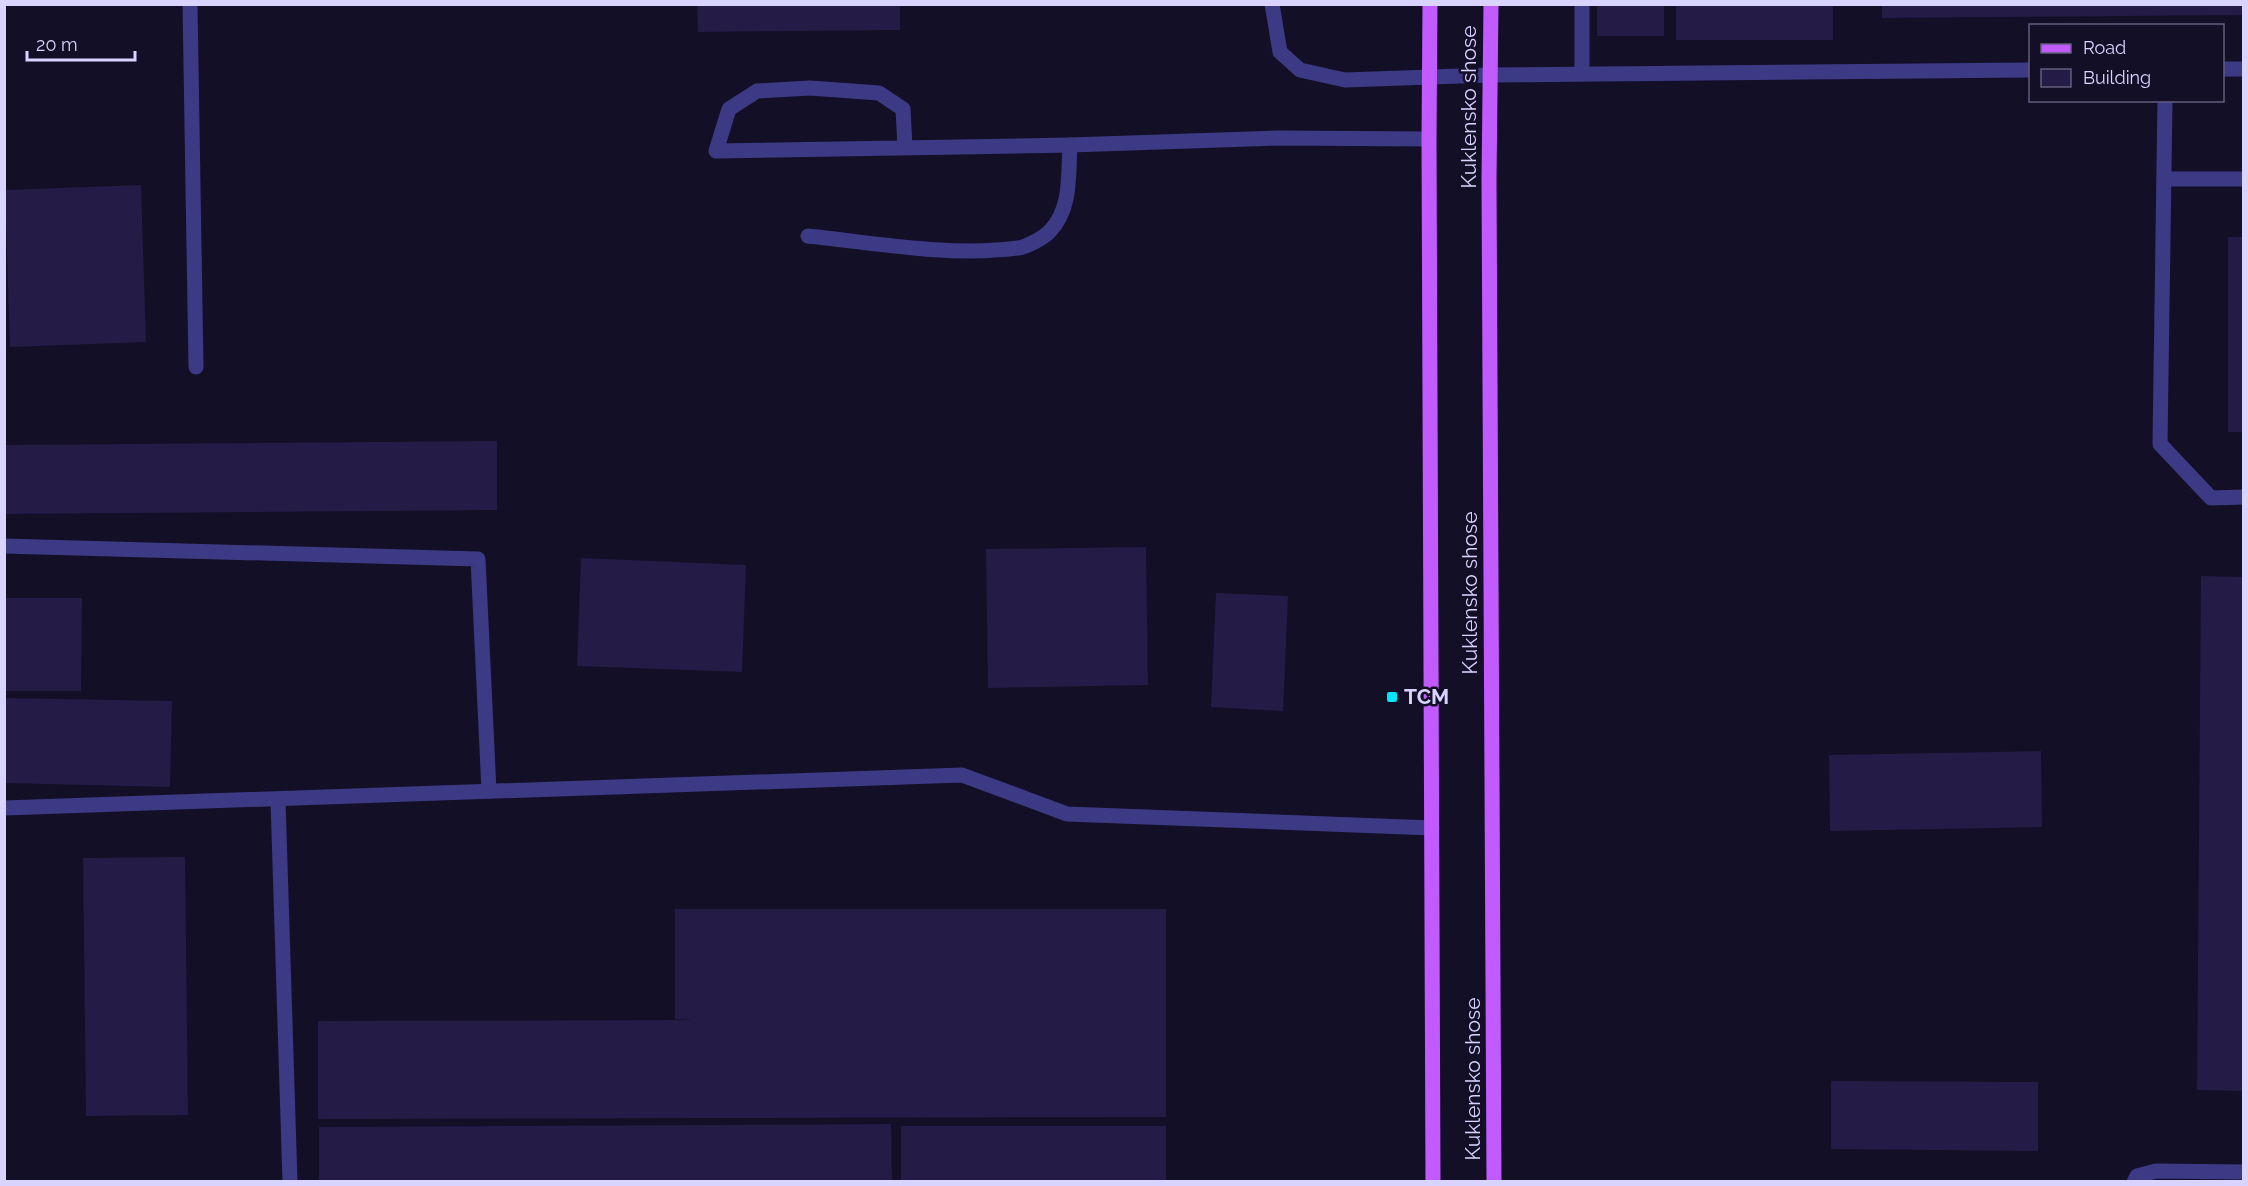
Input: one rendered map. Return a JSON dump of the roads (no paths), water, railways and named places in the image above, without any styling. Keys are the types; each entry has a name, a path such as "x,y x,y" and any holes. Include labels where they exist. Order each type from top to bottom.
{"main road":[{"name":"Kuklensko shose","path":"1430,4 1433,1182"},
{"name":"Kuklensko shose","path":"1491,4 1489,75 1494,1182"}],"lane":[{"path":"190,4 196,367"},
{"path":"1272,4 1280,52 1300,70 1345,80 1489,75 2029,70"},
{"path":"1582,4 1582,74"},
{"path":"2224,69 2244,69"},
{"path":"905,147 903,109 879,93 810,88 757,91 729,110 716,151 1070,145 1278,138 1429,139"},
{"path":"2165,102 2160,444 2211,498 2244,497"},
{"path":"808,236 925,248 975,250 1020,248 1049,232 1067,203 1070,145"},
{"path":"2163,179 2244,179"},
{"path":"4,546 477,559 489,791"},
{"path":"4,808 962,775 1067,814 1432,828"},
{"path":"278,800 290,1182"},
{"path":"2134,1182 2137,1176 2156,1171 2244,1172"}],"place":[{"name":"ТСМ","path":"1392,697"}]}
